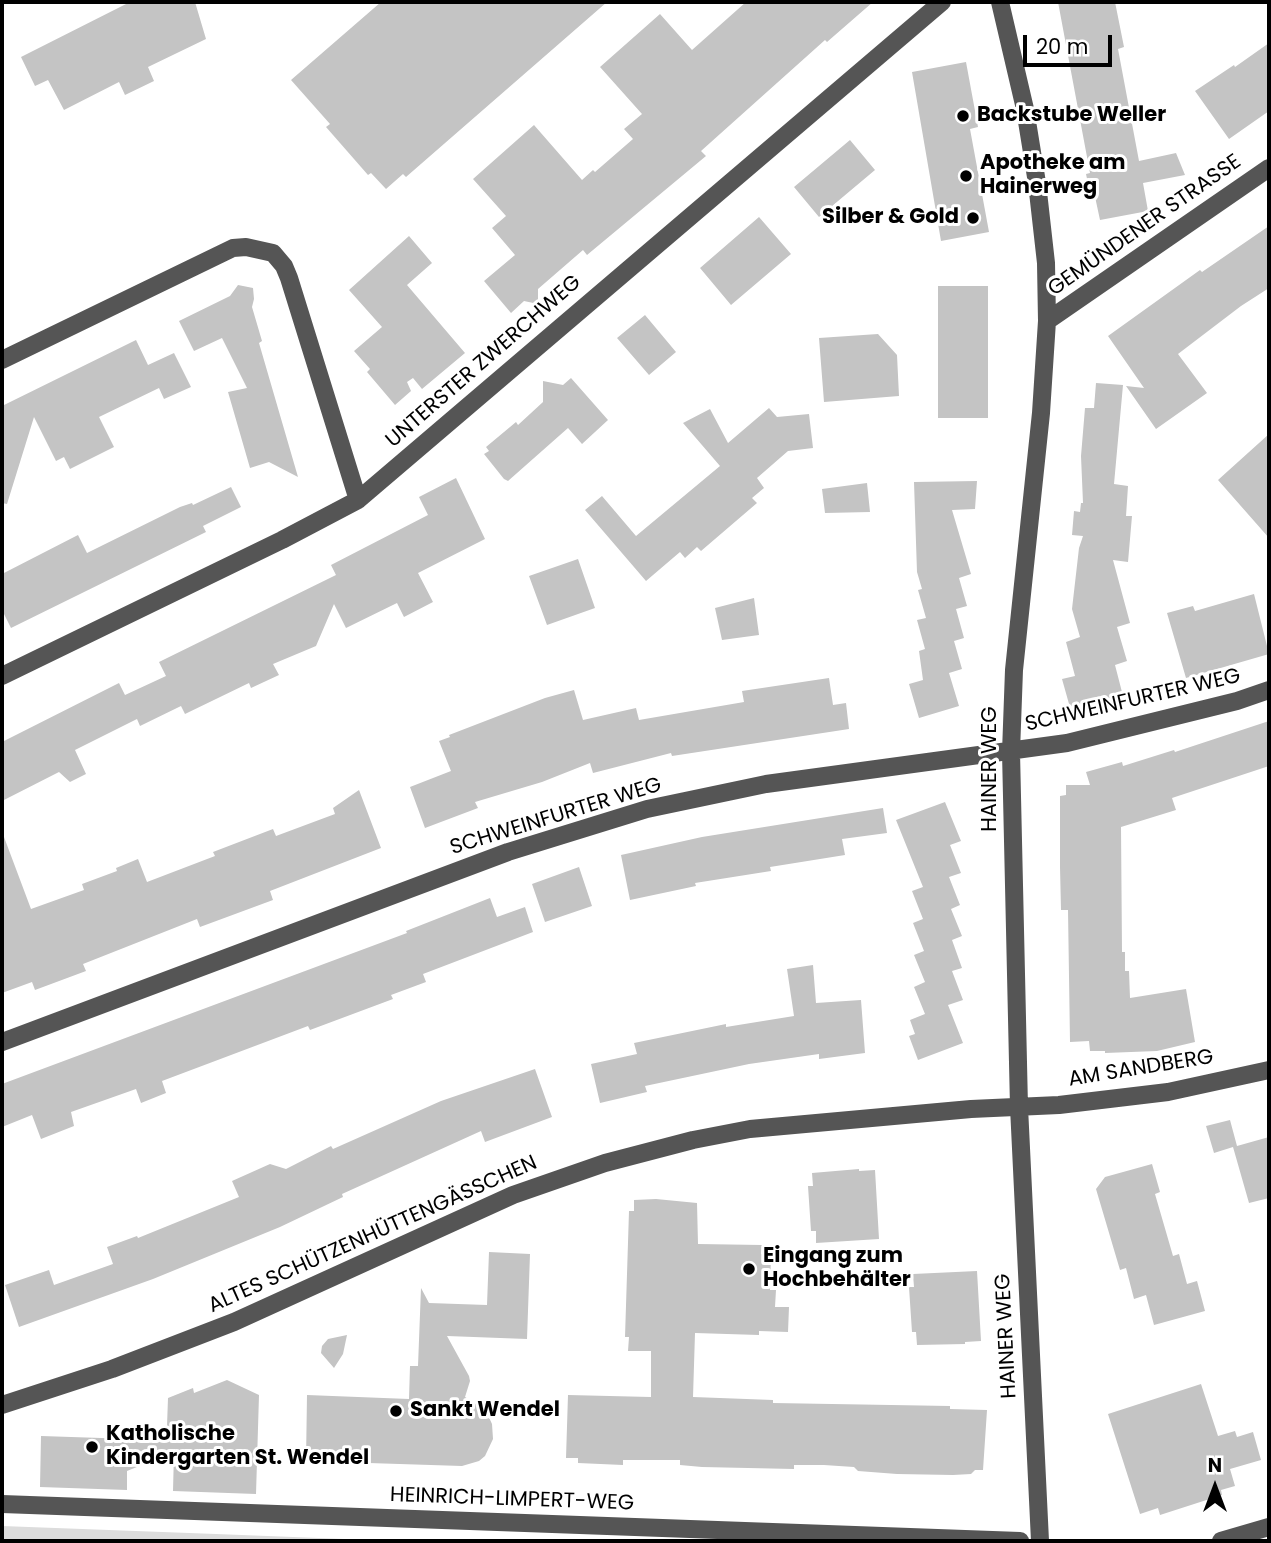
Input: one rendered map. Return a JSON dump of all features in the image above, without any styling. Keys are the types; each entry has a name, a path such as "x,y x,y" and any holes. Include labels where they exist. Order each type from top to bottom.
{"street":[{"name":"UNTERSTER ZWERCHWEG","path":"2,676 282,540 358,500 942,2"},
{"name":"HAINER WEG","path":"1000,2 1025,109 1037,183 1046,263 1048,321 1014,670 1012,752 1019,1107 1040,1541"},
{"name":"GEMÜNDENER STRASSE","path":"1048,321 1269,168"},
{"path":"2,360 233,248 246,247 273,253 284,266 289,278 358,500"},
{"name":"SCHWEINFURTER WEG","path":"2,1042 508,852 592,824 647,809 766,784 1067,743 1237,701 1269,690"},
{"name":"AM SANDBERG","path":"1019,1107 1168,1092 1269,1070"},
{"name":"ALTES SCHÜTZENHÜTTENGÄSSCHEN","path":"2,1405 112,1369 234,1322 513,1195 605,1163 693,1140 750,1129 1019,1107"},
{"name":"HEINRICH-LIMPERT-WEG","path":"2,1504 1020,1541"},
{"path":"1221,1541 1269,1527"}],"shaded area":[{"path":"2,1526 216,1534 396,1541 2,1541"}],"building":[{"path":"130,2 195,2 206,39 148,67 154,81 125,95 119,82 64,110 48,80 35,86 21,57"},
{"path":"381,2 607,2 406,177 403,174 386,189 371,173 368,175 326,127 330,124 291,80"},
{"path":"746,2 873,2 827,42 825,40 701,151 706,156 587,255 583,250 538,289 538,304 524,301 511,313 484,281 515,255 492,228 506,216 473,179 534,125 582,180 593,170 595,172 633,139 624,129 642,114 600,67 660,14 692,50"},
{"path":"1058,2 1115,2 1124,47 1118,49 1139,161 1176,153 1185,175 1143,183 1148,211 1100,220 1094,192 1090,193 1086,174 1090,173"},
{"path":"1269,43 1269,111 1229,139 1195,91"},
{"path":"966,62 978,127 970,129 989,232 941,241 912,72"},
{"path":"850,140 875,170 819,217 794,187"},
{"path":"759,217 791,254 731,305 700,268"},
{"path":"1269,226 1269,288 1178,354 1207,393 1156,429 1126,386 1144,388 1108,336 1200,270 1202,272"},
{"path":"409,236 432,263 407,285 465,353 422,389 413,378 407,382 411,391 395,405 367,372 370,369 354,351 382,327 349,290"},
{"path":"238,285 253,288 252,307 262,341 259,343 298,477 269,462 250,468 228,392 247,388 222,338 194,351 179,321 230,296"},
{"path":"938,286 988,286 988,418 938,418"},
{"path":"645,315 676,352 649,375 617,338"},
{"path":"878,334 897,355 899,396 824,402 819,338"},
{"path":"136,340 148,365 174,353 191,387 164,399 159,388 99,417 114,447 70,469 64,457 56,461 34,417 7,504 2,503 2,406"},
{"path":"571,378 608,420 582,444 568,428 508,481 504,479 484,454 489,451 486,447 516,422 518,425 543,402 543,381 563,385"},
{"path":"1096,383 1123,385 1114,484 1128,486 1126,516 1132,516 1128,562 1113,560 1130,623 1117,627 1127,661 1115,665 1123,696 1071,711 1062,679 1075,676 1066,642 1080,637 1072,609 1079,548 1083,536 1072,535 1074,511 1080,512 1083,503 1081,456 1085,408 1094,408"},
{"path":"769,408 777,417 809,414 813,448 788,451 757,478 764,488 752,498 757,503 701,551 697,547 685,558 680,552 646,581 585,510 602,496 636,536 720,466 683,423 710,409 728,443"},
{"path":"1269,434 1269,538 1218,480"},
{"path":"456,478 485,539 418,573 433,602 404,617 397,603 346,628 334,604 316,646 273,664 279,675 251,688 249,683 185,714 181,706 140,726 137,719 75,750 86,774 70,782 59,772 2,801 2,742 119,683 125,695 166,676 159,662 336,575 331,565 428,515 419,497"},
{"path":"977,481 975,509 952,510 971,574 959,578 967,606 956,609 964,638 954,641 962,669 949,673 959,706 919,718 909,684 923,680 919,651 925,649 917,620 926,618 918,590 922,589 917,572 914,482"},
{"path":"867,483 870,512 825,513 822,489"},
{"path":"231,487 241,507 203,526 206,532 11,628 2,610 2,574 78,535 87,553 180,507 192,503 193,505"},
{"path":"578,559 595,608 547,625 529,576"},
{"path":"1254,594 1269,654 1186,678 1167,613 1193,606 1195,611"},
{"path":"754,598 759,635 722,640 715,608"},
{"path":"829,678 833,705 846,703 849,729 672,756 671,753 593,773 590,763 542,782 475,802 478,808 425,828 410,787 451,771 439,741 450,737 449,735 545,698 574,690 583,720 636,708 639,720 744,702 742,691"},
{"path":"1269,721 1269,766 1172,798 1176,810 1121,827 1122,952 1125,952 1125,971 1129,971 1130,998 1186,989 1195,1042 1157,1051 1105,1053 1090,1051 1089,1041 1070,1042 1068,910 1061,910 1060,867 1060,796 1066,795 1066,785 1090,785 1086,772 1122,762 1123,766 1174,750 1175,752"},
{"path":"359,790 381,848 270,891 273,900 200,927 197,919 83,964 86,971 35,990 32,982 2,993 2,838 4,837 31,909 84,890 82,884 117,871 116,868 138,859 147,882 215,856 213,852 273,829 276,836 335,814 333,808"},
{"path":"945,802 961,841 950,845 961,873 949,877 960,905 951,909 962,936 952,940 962,968 952,971 963,1000 948,1005 963,1043 918,1060 909,1036 915,1034 910,1020 925,1014 914,987 925,982 914,955 924,951 913,923 923,919 912,891 923,887 896,820"},
{"path":"883,808 887,833 842,839 845,855 770,867 771,871 695,883 696,886 630,900 621,855 702,837"},
{"path":"579,867 592,906 545,922 532,884"},
{"path":"490,898 497,917 525,907 533,932 423,974 426,982 391,995 393,999 310,1030 308,1026 162,1081 166,1093 141,1103 136,1089 71,1112 74,1126 41,1139 32,1115 2,1127 2,1084 407,933 406,931"},
{"path":"813,965 816,1003 861,1000 865,1053 819,1059 819,1054 749,1064 645,1086 647,1092 600,1103 591,1064 637,1054 634,1043 726,1024 726,1027 794,1016 787,969"},
{"path":"535,1069 552,1117 485,1142 481,1131 342,1194 343,1197 280,1227 153,1279 19,1327 5,1285 49,1270 54,1285 113,1264 107,1247 137,1236 138,1238 239,1197 232,1181 270,1164 286,1169 331,1146 333,1149 441,1101"},
{"path":"1230,1120 1237,1146 1269,1137 1269,1198 1249,1203 1233,1147 1214,1153 1206,1126"},
{"path":"1152,1164 1160,1192 1155,1194 1173,1256 1179,1254 1187,1284 1197,1281 1205,1311 1154,1325 1146,1295 1134,1299 1126,1268 1120,1270 1096,1189 1105,1177"},
{"path":"875,1170 879,1239 816,1243 816,1231 811,1231 808,1186 813,1186 812,1173"},
{"path":"634,1200 697,1203 698,1244 762,1245 761,1254 771,1255 770,1290 776,1290 775,1307 789,1307 788,1332 759,1331 759,1335 695,1333 693,1397 773,1400 773,1403 950,1406 950,1409 987,1410 983,1470 953,1475 897,1474 824,1465 794,1465 794,1469 702,1467 680,1465 680,1460 623,1460 623,1465 578,1463 578,1458 566,1458 568,1395 651,1397 651,1351 628,1351 629,1337 625,1337 629,1211 634,1211"},
{"name":"Sankt Wendel","path":"489,1252 530,1254 527,1339 447,1336 469,1376 465,1397 487,1413 492,1424 493,1439 485,1456 479,1461 462,1466 306,1461 307,1395 409,1399 410,1366 418,1366 421,1288 429,1303 487,1305"},
{"path":"977,1271 981,1341 917,1345 916,1332 912,1332 909,1287 914,1287 913,1274"},
{"path":"347,1335 343,1354 334,1368 321,1353 322,1346 328,1339"},
{"path":"227,1380 259,1395 256,1494 173,1491 174,1452 127,1471 127,1490 40,1487 41,1436 162,1440 162,1426 167,1426 168,1398 193,1388 194,1393"},
{"path":"1201,1384 1218,1436 1235,1431 1237,1437 1253,1432 1261,1460 1230,1469 1235,1486 1221,1490 1222,1495 1160,1515 1158,1508 1140,1514 1108,1414"}],"place":[{"name":"Backstube Weller","path":"963,116"},
{"name":"Apotheke am Hainerweg","path":"966,176"},
{"name":"Silber & Gold","path":"973,218"},
{"name":"Eingang zum Hochbehälter","path":"749,1269"},
{"name":"Sankt Wendel","path":"396,1411"},
{"name":"Katholische Kindergarten St. Wendel","path":"92,1447"}]}
